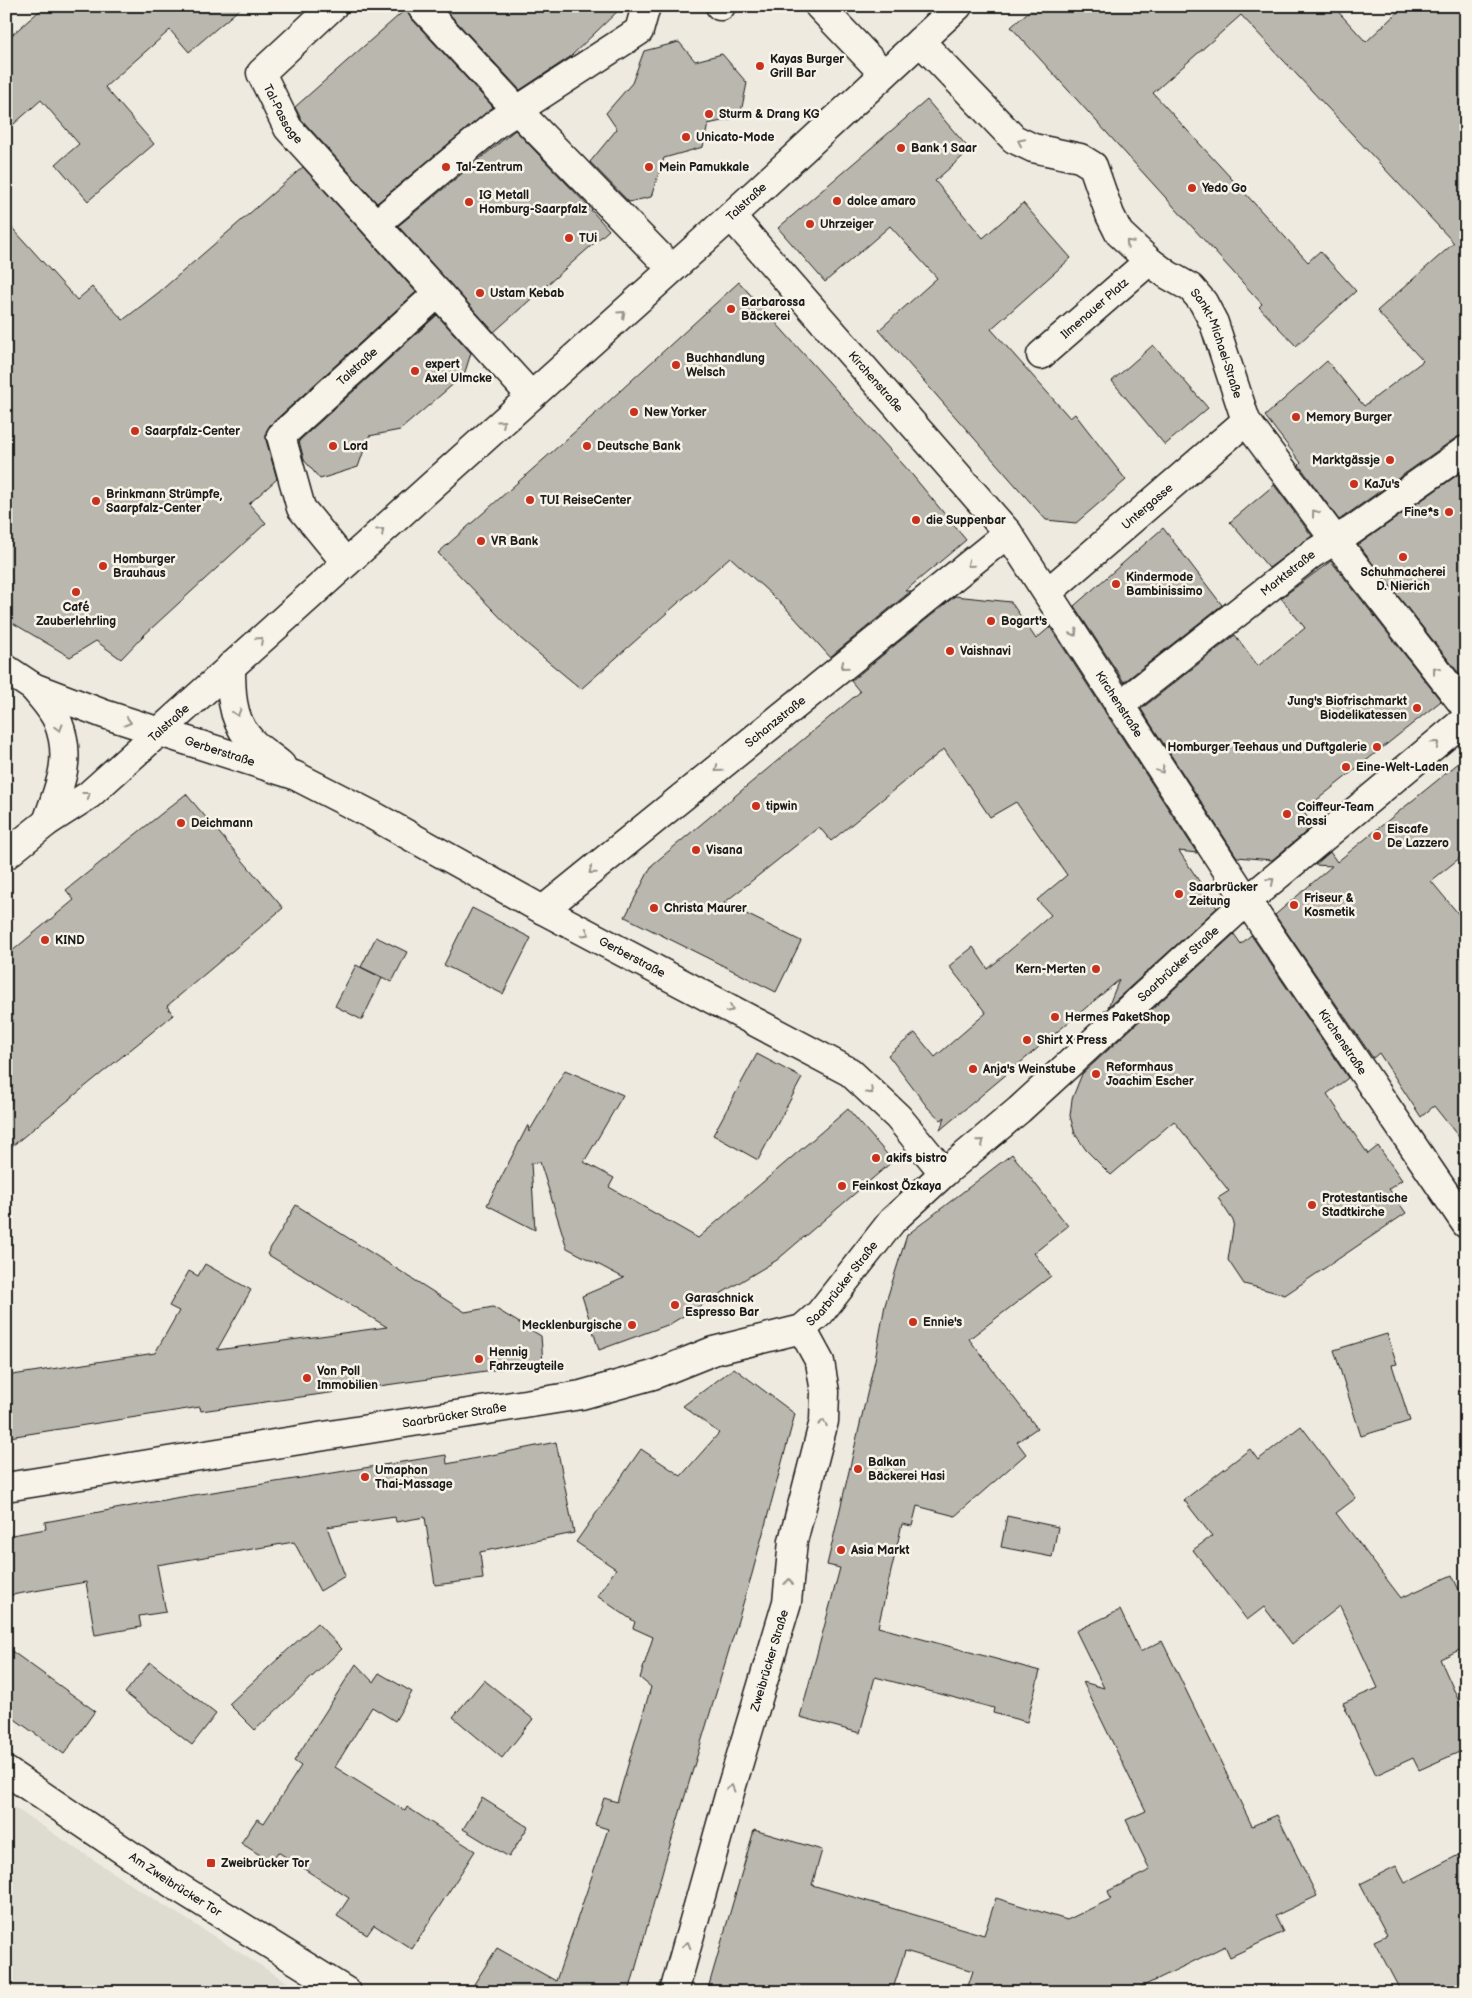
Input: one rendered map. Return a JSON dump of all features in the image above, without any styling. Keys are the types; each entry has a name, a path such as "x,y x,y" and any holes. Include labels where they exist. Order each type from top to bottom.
{"street":[{"name":"Tal-Passage","path":"333,6 261,73 288,128 438,293"},
{"path":"421,6 518,110 672,269"},
{"path":"376,224 496,124 639,31 646,6"},
{"path":"819,6 884,74"},
{"name":"Talstraße","path":"6,855 47,822 89,795 731,216 958,6"},
{"name":"Sankt-Michael-Straße","path":"920,41 1014,139 1033,148 1080,158 1093,166 1110,215 1119,233 1168,276 1191,288 1202,302 1214,323 1246,421 1466,708"},
{"name":"Kirchenstraße","path":"731,216 1008,533 1048,592 1118,706 1247,902 1466,1224"},
{"name":"Ilmenauer Platz","path":"1041,355 1150,261"},
{"path":"438,293 531,396"},
{"name":"Talstraße","path":"346,563 300,508 281,436 438,293"},
{"name":"Untergasse","path":"1048,592 1246,421"},
{"name":"Marktstraße","path":"1118,706 1312,554 1351,531 1466,450"},
{"name":"Schanzstraße","path":"543,910 1008,533"},
{"name":"Gerberstraße","path":"231,666 231,695 240,724 248,738 294,775"},
{"name":"Gerberstraße","path":"6,669 34,687 104,714 294,775 374,816 543,910 850,1072 898,1117 944,1173"},
{"name":"Gerberstraße","path":"34,687 57,720 65,765 47,822"},
{"name":"Saarbrücker Straße","path":"6,1487 581,1395 653,1375 714,1351 802,1329 820,1313 892,1221 944,1173 1019,1110 1247,902 1466,719"},
{"name":"Zweibrücker Straße","path":"674,1992 730,1792 787,1602 793,1542 824,1421 825,1392 820,1362 802,1329"},
{"name":"Am Zweibrücker Tor","path":"6,1771 162,1878 347,1992"}],"shaded area":[{"path":"6,1802 127,1882 303,1992 6,1992"}],"building":[{"path":"45,6 243,6 189,52 170,30 105,87 154,144 88,201 56,164 79,144 41,100 6,131 6,40"},
{"path":"442,6 623,6 570,57 520,90"},
{"path":"1035,6 1333,6 1366,42 1404,6 1466,6 1466,435 1457,437 1339,520 1299,465 1301,463 1265,416 1327,361 1364,406 1423,361 1377,311 1454,243 1241,15 1153,93 1308,262 1320,251 1356,291 1296,346 1259,307 1262,304 1011,27"},
{"path":"406,9 410,17 493,107 377,203 301,119 295,107"},
{"path":"679,42 695,61 722,54 747,83 740,117 708,124 703,147 664,158 651,197 629,202 590,162 617,129 606,113 632,83 644,51"},
{"path":"927,100 970,150 935,181 983,238 1023,203 1071,258 991,329 1070,418 1075,414 1126,480 1076,523 1046,520 879,330 937,278 890,226 825,282 778,228"},
{"path":"515,130 609,230 494,332 398,226"},
{"name":"Saarpfalz-Center","path":"303,167 416,292 270,425 266,432 266,440 277,479 249,504 266,523 142,637 121,659 96,641 70,657 6,619 6,221 77,300 92,287 123,320 158,293"},
{"path":"739,282 909,471 966,540 905,591 911,591 830,657 784,606 730,557 581,689 520,638 438,553 596,413"},
{"path":"437,315 471,353 464,375 400,430 369,436 358,467 320,479 304,460 299,441"},
{"path":"1153,345 1208,408 1165,445 1112,381"},
{"path":"1466,469 1466,680 1465,681 1358,545"},
{"path":"1274,485 1312,536 1269,568 1230,522"},
{"path":"1163,528 1222,605 1124,682 1074,606"},
{"path":"1331,561 1441,701 1303,811 1313,826 1272,860 1237,857 1141,709 1235,635 1258,666 1305,628 1281,598"},
{"path":"955,596 1011,602 1036,639 1050,627 1197,853 1179,851 1217,908 1108,1007 1119,980 940,1130 945,1117 941,1120 928,1108 888,1055 915,1033 935,1057 986,1013 949,966 973,947 988,969 1051,915 1037,900 1067,875 1016,802 990,817 944,749 831,841 819,827 724,903 801,941 776,992 625,917 652,865 860,692 851,681"},
{"path":"1466,757 1466,853 1431,881 1466,923 1466,1146 1434,1106 1421,1117 1379,1053 1373,1058 1275,915 1332,866 1315,865 1330,852 1337,862"},
{"path":"186,794 283,908 167,1006 173,1015 6,1151 6,956 74,900 66,890"},
{"path":"472,908 531,938 503,994 444,965"},
{"path":"1234,934 1241,944 1251,935 1348,1078 1327,1094 1368,1154 1378,1146 1402,1180 1389,1189 1406,1213 1285,1295 1244,1284 1228,1260 1234,1222 1218,1198 1229,1191 1174,1121 1111,1175 1086,1150 1075,1134 1070,1116 1072,1099 1082,1074"},
{"path":"376,937 407,952 392,982 361,967"},
{"path":"356,965 382,978 362,1020 335,1006"},
{"path":"757,1054 802,1078 758,1160 713,1135"},
{"path":"565,1070 623,1095 584,1162 614,1178 609,1187 698,1238 848,1109 893,1161 777,1260 670,1324 599,1350 582,1296 624,1278 567,1248 540,1162 531,1163 535,1230 487,1205 528,1125 529,1132"},
{"path":"1012,1154 1068,1226 1034,1253 1051,1276 969,1339 1037,1428 1017,1442 1026,1454 955,1516 917,1506 912,1526 902,1524 878,1627 1040,1671 1027,1722 993,1713 994,1708 875,1677 860,1733 800,1717 840,1568 827,1565 875,1360 885,1305 907,1235"},
{"path":"296,1205 465,1312 493,1307 541,1336 543,1363 201,1411 200,1407 9,1437 6,1420 6,1376 155,1353 179,1311 169,1306 189,1271 198,1276 205,1264 251,1290 217,1350 387,1327 267,1254"},
{"path":"1387,1334 1397,1364 1392,1365 1410,1421 1361,1436 1334,1350"},
{"path":"734,1368 795,1414 752,1574 665,1862 629,1992 469,1992 497,1948 556,1981 608,1829 595,1825 604,1798 617,1802 651,1687 640,1678 653,1637 633,1628 635,1622 597,1596 616,1569 576,1542 641,1449 681,1476 719,1433 683,1406"},
{"path":"1301,1426 1356,1498 1336,1513 1401,1598 1452,1575 1466,1605 1466,1647 1440,1659 1466,1717 1466,1749 1419,1770 1413,1758 1376,1775 1343,1703 1378,1688 1340,1606 1292,1644 1264,1607 1247,1620 1193,1550 1212,1536 1184,1500 1250,1449 1258,1460"},
{"path":"556,1442 574,1533 480,1552 483,1579 435,1585 425,1517 396,1522 395,1517 327,1527 345,1576 320,1591 294,1542 157,1565 166,1612 139,1616 141,1627 95,1635 86,1582 6,1596 6,1536 46,1529 45,1522 175,1498 446,1455 447,1464"},
{"path":"1007,1516 1058,1527 1052,1557 1001,1547"},
{"path":"1120,1610 1140,1652 1162,1641 1252,1826 1277,1815 1317,1896 1275,1916 1283,1932 1230,1957 1225,1946 1131,1992 966,1992 973,1971 905,1951 892,1992 707,1992 754,1830 822,1850 812,1885 984,1935 996,1898 1067,1920 1111,1899 1108,1891 1150,1870 1126,1820 1146,1811 1083,1682 1104,1688 1076,1631"},
{"path":"317,1623 342,1649 255,1730 229,1704"},
{"path":"6,1647 95,1711 64,1754 6,1713"},
{"path":"150,1662 216,1714 192,1745 125,1693"},
{"path":"356,1664 373,1682 379,1673 412,1692 395,1721 372,1707 335,1767 405,1811 407,1807 475,1851 412,1949 374,1925 367,1935 337,1916 349,1898 278,1852 271,1862 241,1843 257,1819 264,1823 301,1766 294,1761"},
{"path":"484,1680 533,1719 502,1758 453,1717"},
{"path":"482,1798 528,1827 509,1857 463,1829"},
{"path":"1466,1851 1466,1981 1445,1992 1401,1992 1374,1941 1387,1935 1360,1884 1396,1866 1405,1883"}],"place":[{"name":"Kayas Burger Grill Bar","path":"760,66"},
{"name":"Sturm & Drang KG","path":"709,114"},
{"name":"Unicato-Mode","path":"686,137"},
{"name":"Bank 1 Saar","path":"901,148"},
{"name":"Tal-Zentrum","path":"446,167"},
{"name":"Mein Pamukkale","path":"649,167"},
{"name":"Yedo Go","path":"1192,188"},
{"name":"dolce amaro","path":"837,201"},
{"name":"IG Metall Homburg-Saarpfalz","path":"469,202"},
{"name":"Uhrzeiger","path":"810,224"},
{"name":"TUi","path":"569,238"},
{"name":"Ustam Kebab","path":"480,293"},
{"name":"Barbarossa Bäckerei","path":"731,309"},
{"name":"Buchhandlung Welsch","path":"676,365"},
{"name":"expert Axel Ulmcke","path":"415,371"},
{"name":"New Yorker","path":"634,412"},
{"name":"Memory Burger","path":"1296,417"},
{"name":"Saarpfalz-Center","path":"135,431"},
{"name":"Lord","path":"333,446"},
{"name":"Deutsche Bank","path":"587,446"},
{"name":"Marktgässje","path":"1390,460"},
{"name":"KaJu's","path":"1354,484"},
{"name":"TUI ReiseCenter","path":"530,500"},
{"name":"Brinkmann Strümpfe, Saarpfalz-Center","path":"96,501"},
{"name":"Fine*s","path":"1449,512"},
{"name":"die Suppenbar","path":"916,520"},
{"name":"VR Bank","path":"481,541"},
{"name":"Schuhmacherei D. Nierich","path":"1403,557"},
{"name":"Homburger Brauhaus","path":"103,566"},
{"name":"Kindermode Bambinissimo","path":"1116,584"},
{"name":"Café Zauberlehrling","path":"76,592"},
{"name":"Bogart's","path":"991,621"},
{"name":"Vaishnavi","path":"950,651"},
{"name":"Jung's Biofrischmarkt Biodelikatessen","path":"1417,708"},
{"name":"Homburger Teehaus und Duftgalerie","path":"1377,747"},
{"name":"Eine-Welt-Laden","path":"1346,767"},
{"name":"tipwin","path":"756,806"},
{"name":"Coiffeur-Team Rossi","path":"1287,814"},
{"name":"Deichmann","path":"181,823"},
{"name":"Eiscafe De Lazzero","path":"1377,836"},
{"name":"Visana","path":"696,850"},
{"name":"Saarbrücker Zeitung","path":"1179,894"},
{"name":"Friseur & Kosmetik","path":"1294,905"},
{"name":"Christa Maurer","path":"654,908"},
{"name":"KIND","path":"45,940"},
{"name":"Kern-Merten","path":"1096,969"},
{"name":"Hermes PaketShop","path":"1055,1017"},
{"name":"Shirt X Press","path":"1027,1040"},
{"name":"Anja's Weinstube","path":"973,1069"},
{"name":"Reformhaus Joachim Escher","path":"1096,1074"},
{"name":"akifs bistro","path":"876,1158"},
{"name":"Feinkost Özkaya","path":"842,1186"},
{"name":"Protestantische Stadtkirche","path":"1312,1205"},
{"name":"Garaschnick Espresso Bar","path":"675,1305"},
{"name":"Ennie's","path":"913,1322"},
{"name":"Mecklenburgische","path":"632,1325"},
{"name":"Hennig Fahrzeugteile","path":"479,1359"},
{"name":"Von Poll Immobilien","path":"307,1378"},
{"name":"Balkan Bäckerei Hasi","path":"858,1469"},
{"name":"Umaphon Thai-Massage","path":"365,1477"},
{"name":"Asia Markt","path":"841,1550"},
{"name":"Zweibrücker Tor","path":"211,1863"}]}
